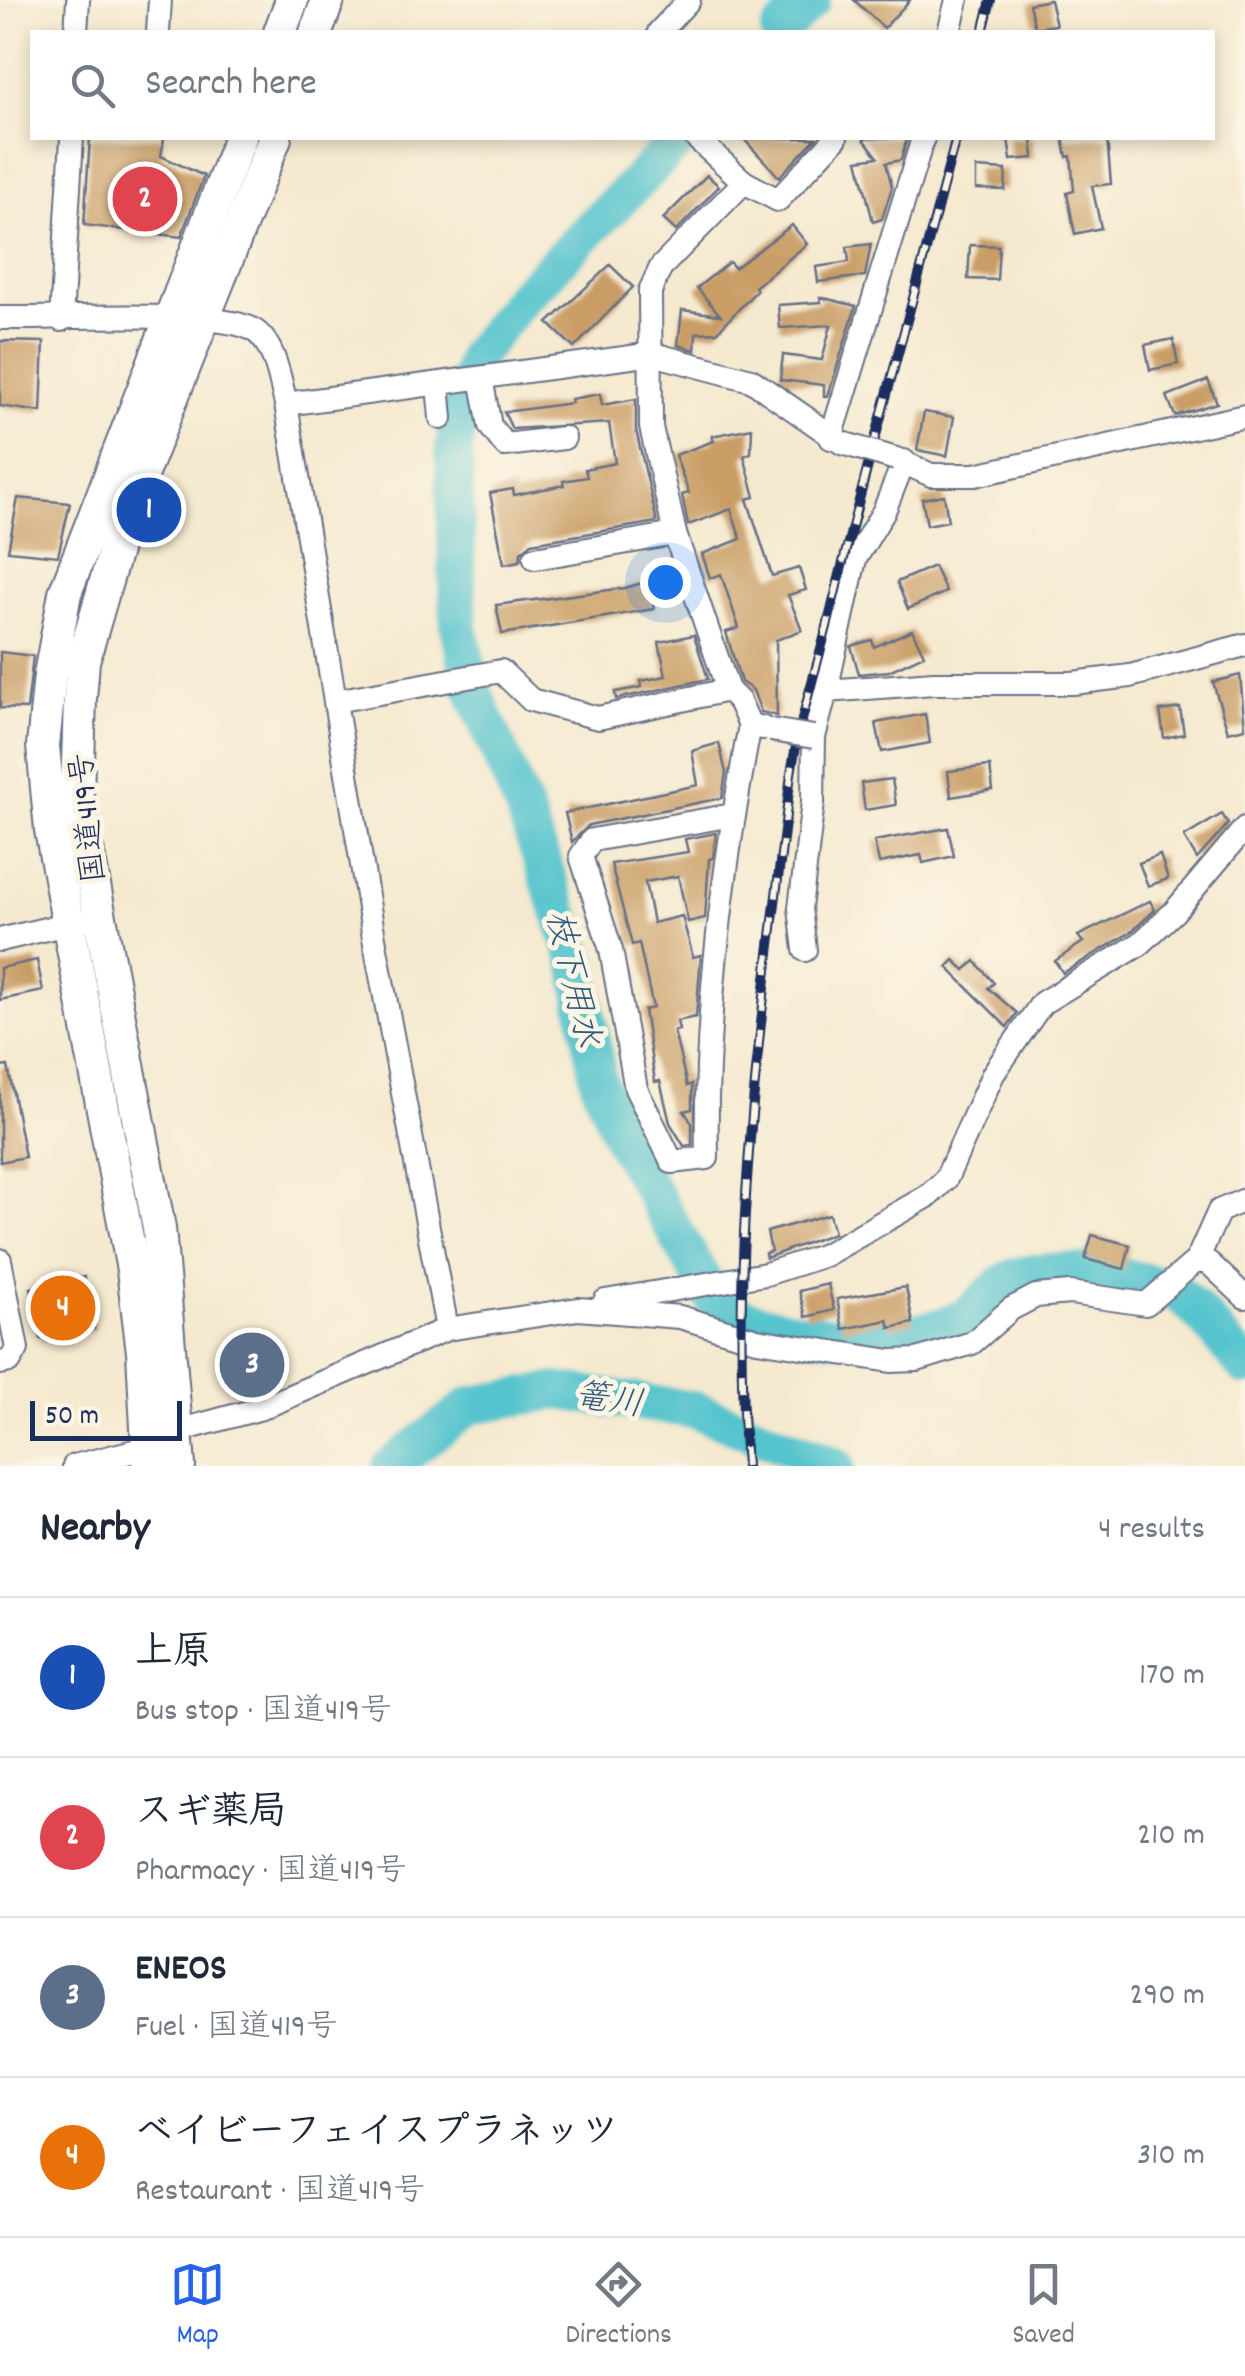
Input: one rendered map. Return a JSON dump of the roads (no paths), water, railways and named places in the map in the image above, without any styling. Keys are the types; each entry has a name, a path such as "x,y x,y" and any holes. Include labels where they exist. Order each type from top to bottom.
{"highway":[{"path":"281,30 292,0"},
{"path":"317,30 328,0"},
{"name":"国道419号","path":"167,1452 159,1228 84,921 77,796 83,662 239,140"},
{"name":"国道419号","path":"186,318 274,140"}],"street":[{"path":"76,30 78,0"},
{"path":"158,30 160,0"},
{"path":"661,30 688,0"},
{"path":"949,30 956,0"},
{"path":"61,320 72,140"},
{"path":"706,142 744,182 778,200 834,140"},
{"path":"836,441 922,140"},
{"path":"744,182 661,267 650,291 651,427 676,534 728,690 761,728 814,737"},
{"path":"0,318 186,318 252,329 266,342 286,404 447,1329"},
{"path":"286,404 653,354 751,380 806,414 836,441 900,460 930,475 1014,470 1245,416"},
{"path":"481,378 490,426 505,445 564,438"},
{"path":"440,384 440,418"},
{"path":"805,950 800,908 813,802 814,737 855,559 884,511 900,460"},
{"path":"535,558 676,534"},
{"path":"826,692 934,683 1074,684 1130,676 1245,645"},
{"path":"335,701 500,671 531,700 598,718 728,690"},
{"path":"733,815 592,840 581,856 611,950 636,1089 672,1162 707,1158 705,1086 733,815 761,728"},
{"path":"74,1466 167,1452 447,1329 766,1274 825,1255 928,1196 946,1178 993,1074 1042,1004 1140,944 1174,912 1245,828"},
{"path":"0,940 84,921"},
{"path":"578,1309 680,1318 757,1340 891,1360 917,1360 972,1343 1036,1296 1070,1293 1146,1304 1190,1264 1219,1210 1245,1200"},
{"path":"0,1260 17,1349 10,1361 0,1362"},
{"path":"1190,1264 1209,1263 1245,1297"}],"waterway":[{"name":"枝下用水","path":"781,30 812,0"},
{"name":"枝下用水","path":"679,140 524,295 477,354 459,409 454,446 459,627 472,688 522,805 578,962 599,1085 623,1141 717,1305 742,1316 803,1332 905,1334 961,1319 1002,1284 1023,1275 1094,1274 1145,1281 1178,1294 1245,1367"},
{"name":"篭川","path":"391,1466 471,1405 557,1391 696,1410 836,1466"}],"railway":[{"path":"984,30 991,0"},
{"path":"746,1466 742,1379 745,1206 760,1033 791,774 859,498 955,140"}],"place":[{"name":"スギ薬局","path":"145,199"},
{"name":"上原","path":"149,510"},
{"name":"ベイビーフェイスプラネッツ","path":"63,1308"},
{"name":"ENEOS","path":"252,1365"}]}
